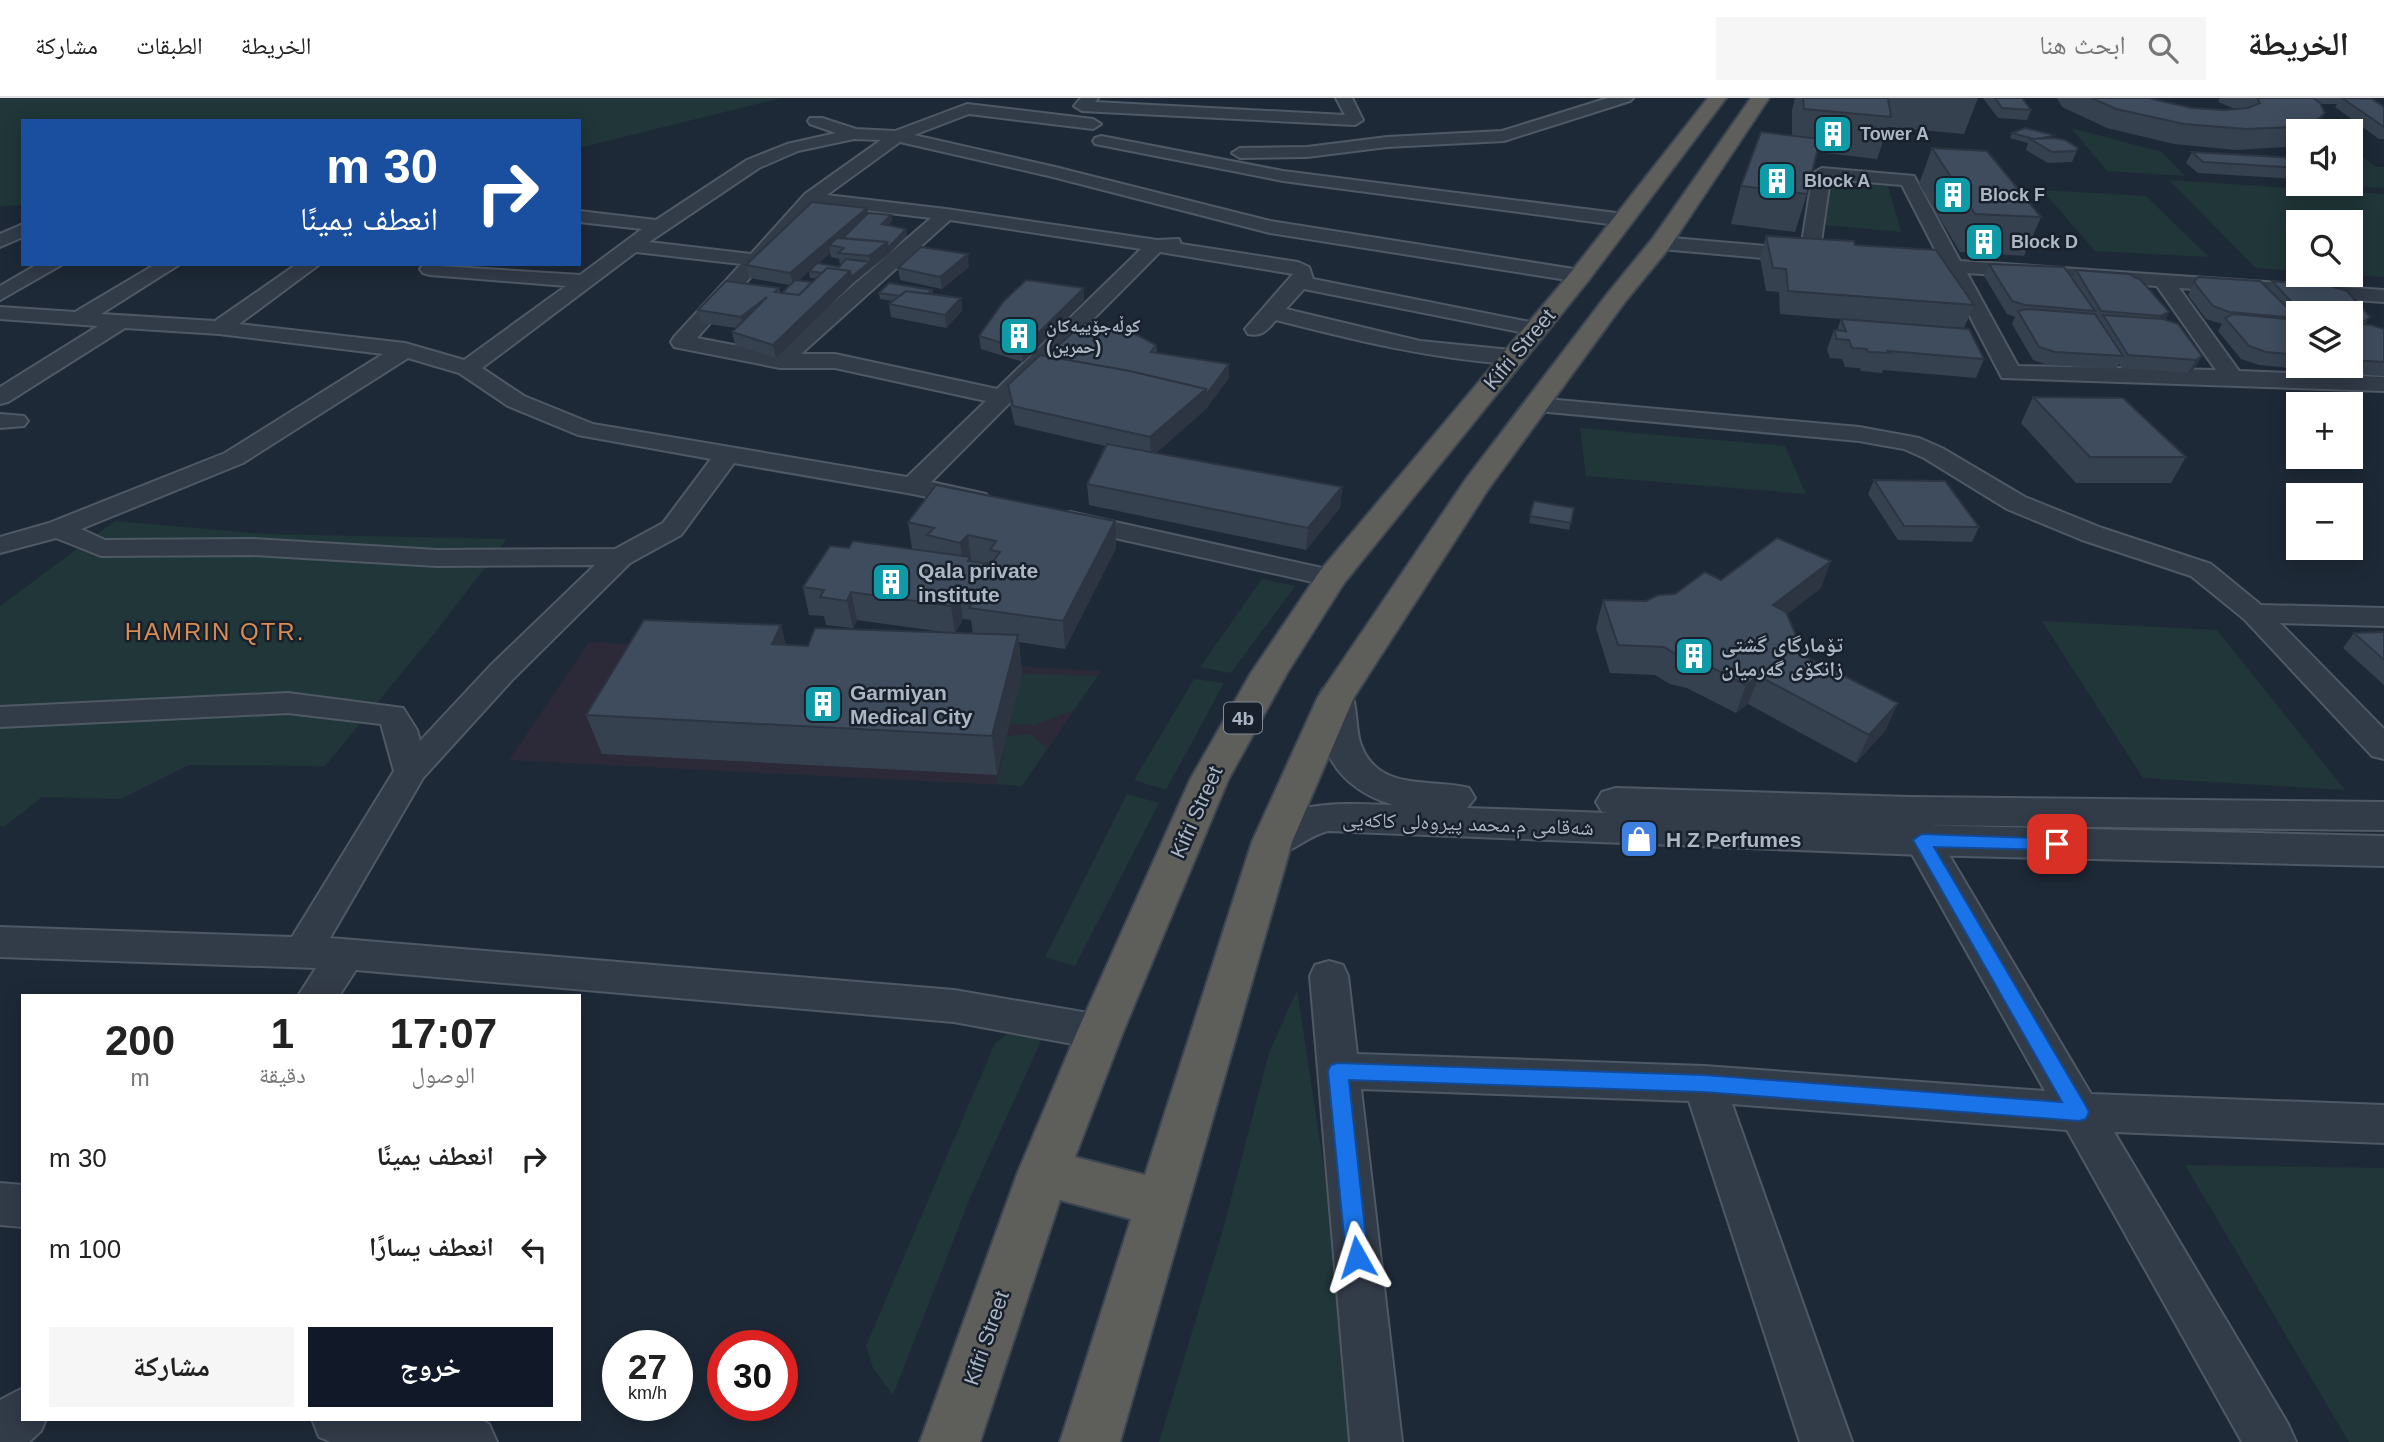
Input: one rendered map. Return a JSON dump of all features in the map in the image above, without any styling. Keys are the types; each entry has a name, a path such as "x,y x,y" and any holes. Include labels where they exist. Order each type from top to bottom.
{"highway":[{"name":"Kifri Street","path":"950,1442 1044,1172 1100,1032 1209,780 1269,673 1331,578 1580,276 1717,98"},
{"path":"1090,1442 1272,842 1336,697 1417,571 1535,405 1661,243 1760,98"},
{"path":"1044,1172 1161,1203"}],"street":[{"path":"1221,115 1228,98"},
{"path":"1090,142 1080,103 1221,115 1355,120 1344,98"},
{"path":"1178,154 1307,152 1387,142 1504,136 1554,118 1625,98"},
{"path":"1001,397 835,361 780,361 682,342 811,198 897,136 967,109 1090,142 1178,154 1283,176 1624,220"},
{"path":"816,121 854,134"},
{"path":"467,368 659,226 752,164 793,147 854,134 897,136 1055,172 1270,228 1580,276"},
{"path":"1055,172 1090,142"},
{"path":"1661,243 1816,256 1822,173 1935,182"},
{"path":"1908,180 2010,373 2232,377 2384,384"},
{"path":"811,198 946,214 1291,266 1302,271 1304,277 1264,320 1426,349 1511,357"},
{"path":"780,361 946,214"},
{"path":"581,216 659,226"},
{"path":"913,486 1155,246 1270,228"},
{"path":"0,241 21,231"},
{"path":"632,246 755,260"},
{"path":"2033,251 2048,273"},
{"path":"1915,264 2384,296"},
{"path":"0,294 49,266"},
{"path":"81,317 167,266"},
{"path":"219,328 307,266"},
{"path":"435,266 430,269 585,281"},
{"path":"2163,280 2232,377"},
{"path":"1298,282 1535,329"},
{"path":"2360,295 2384,320"},
{"path":"0,313 219,328 405,350 467,368 516,401 587,430 913,486 1007,506"},
{"path":"0,397 121,321"},
{"path":"0,545 58,529 234,458 405,350"},
{"path":"1535,405 1859,434 1910,443 1933,453 2016,503 2092,534 2201,570 2254,613 2384,748"},
{"path":"303,952 411,771 502,671 620,557 672,529 728,453"},
{"path":"1048,515 1331,578"},
{"path":"58,529 101,548 252,547 437,558 620,557"},
{"path":"2254,613 2384,617"},
{"name":"شەقامی م.محمد پیروەلی کاکەیی","path":"1336,697 1339,737 1342,750 1352,767 1378,785 1407,796 2384,851"},
{"path":"0,717 288,704 392,715 401,730 411,771"},
{"name":"شەقامی م.محمد پیروەلی کاکەیی","path":"1272,842 1304,823 1328,817 1915,826 2384,816"},
{"path":"1915,826 2270,1442"},
{"path":"0,942 346,954 954,1006 1100,1032"},
{"path":"319,994 346,954"},
{"path":"1329,976 1376,1442"},
{"path":"1338,1071 1704,1084 2079,1112 2384,1124"},
{"path":"1704,1084 1826,1442"},
{"path":"0,1204 21,1206"},
{"path":"0,1434 21,1415"},
{"path":"349,1421 471,1442"}],"shaded area":[{"name":"Garmiyan Medical City","path":"589,642 1101,671 1022,786 509,760"}],"green space":[{"path":"0,98 781,98 581,148 581,119 21,119 21,205 0,206"},
{"path":"2071,128 2162,152 2185,176 2107,171"},
{"path":"2363,158 2377,167 2384,167 2384,188 2363,186"},
{"path":"2169,180 2286,188 2286,196 2384,194 2384,277 2363,276 2363,210 2286,210 2286,270 2256,268"},
{"path":"1830,181 1888,186 1901,232 1825,225"},
{"path":"2042,190 2146,196 2209,257 2095,251"},
{"path":"1580,428 1785,446 1806,494 1586,476"},
{"path":"115,521 266,534 507,539 434,634 325,766 189,765 121,799 42,797 4,827 0,826 0,606"},
{"path":"1262,579 1295,586 1231,673 1200,667"},
{"path":"2042,621 2217,630 2345,790 2143,778"},
{"path":"1022,674 1098,676 1074,710 1034,725 1010,724"},
{"path":"1194,679 1224,683 1166,790 1134,780"},
{"path":"1031,734 1047,749 1022,786 997,784 1007,736"},
{"path":"1127,794 1159,803 1075,966 1045,957"},
{"path":"1297,990 1331,1214 1350,1442 1159,1442 1224,1226 1269,1053"},
{"path":"1014,1029 1045,1032 970,1198 893,1395 873,1368 866,1346 995,1043"},
{"path":"2185,1165 2384,1168 2384,1442 2349,1442"}],"building":[{"path":"1803,98 1888,98 1891,117 1804,109"},
{"path":"1995,98 2022,98 2031,110 2002,108"},
{"path":"2092,98 2148,98 2192,108 2224,110 2248,108 2260,103 2257,98 2313,98 2320,103 2325,113 2318,119 2286,119 2286,127 2246,129 2184,124 2116,109"},
{"path":"2342,98 2372,99 2384,107 2384,127"},
{"path":"2025,128 2053,135 2034,139 2012,133"},
{"path":"1761,132 1820,139 1807,194 1741,186"},
{"path":"2030,139 2065,140 2078,148 2076,151 2052,152"},
{"path":"1932,148 1987,151 2041,217 1975,214"},
{"path":"2192,152 2286,157 2286,167 2203,162"},
{"path":"812,202 867,208 790,273 746,265"},
{"path":"868,213 891,215 882,224 906,229 888,248 887,242 843,238"},
{"path":"1766,236 1854,241 1855,245 1936,250 1974,305 1788,291 1786,269 1773,268"},
{"path":"837,238 887,242 869,256 838,253 844,248 829,245"},
{"path":"921,247 968,254 940,277 898,268"},
{"path":"846,259 870,262 851,277 850,271 827,268 822,273 809,271 817,263 839,267"},
{"path":"1989,264 2064,267 2095,311 2025,305 2012,301"},
{"path":"827,268 850,271 773,345 732,332 767,297 741,317 698,310 726,281 779,288 775,292 799,295"},
{"path":"2076,270 2129,274 2141,280 2169,312 2161,316 2101,311"},
{"path":"2198,277 2260,281 2286,306 2286,317 2229,312 2213,306 2194,282"},
{"path":"795,280 812,282 799,295 782,293"},
{"path":"1026,280 1084,288 1022,349 979,336 1003,302"},
{"path":"2272,281 2286,282 2286,287 2333,287 2347,291 2356,301 2291,301"},
{"path":"889,283 932,290 927,294 906,291 900,296 879,293"},
{"path":"906,291 961,298 945,315 889,304"},
{"path":"2027,309 2095,314 2123,356 2055,352 2039,347 2018,311"},
{"path":"2363,309 2370,317 2363,321"},
{"path":"2233,314 2286,319 2286,354 2266,352 2249,346 2225,318"},
{"path":"2103,315 2163,319 2178,324 2202,356 2196,360 2128,355"},
{"path":"1841,319 1969,329 1984,359 1888,351 1890,353 1868,352 1867,349 1852,348 1849,340 1837,339 1834,330 1846,331"},
{"path":"1084,323 1128,330 1156,345 1151,352 1229,364 1206,395 1206,389 1130,371 1046,356"},
{"path":"2363,324 2384,329 2384,362 2363,361"},
{"path":"1040,355 1130,371 1206,389 1150,437 1013,406 1008,385"},
{"path":"2033,397 2123,398 2186,457 2090,457"},
{"path":"1107,444 1342,487 1308,528 1087,484"},
{"path":"1874,480 1945,481 1979,527 1904,526"},
{"path":"936,485 1115,521 1063,621 969,608 976,594 959,591 951,606 851,592 847,601 820,597 824,590 803,587 830,546 849,548 853,541 970,557 968,561 991,564 1000,552 990,550 996,541 968,535 960,543 927,535 934,528 908,522"},
{"path":"1534,501 1574,508 1571,523 1530,516"},
{"path":"1777,538 1831,561 1773,605 1786,612 1800,645 1794,651 1898,703 1869,735 1759,676 1746,685 1664,647 1618,645 1603,600 1646,601 1658,595 1675,594 1705,572 1721,580"},
{"path":"644,620 781,625 772,644 808,646 815,628 1018,635 992,736 586,715"},
{"path":"2384,632 2384,660 2354,633"}],"place":[{"name":"Tower A","path":"1833,134"},
{"name":"Block A","path":"1777,181"},
{"name":"Block F","path":"1953,195"},
{"name":"Block D","path":"1984,242"},
{"name":"کوڵەجۆییەکان (حمرین)","path":"1019,336"},
{"name":"Qala private institute","path":"891,582"},
{"name":"تۆمارگای گشتی زانکۆی گەرمیان","path":"1694,656"},
{"name":"Garmiyan Medical City","path":"823,704"},
{"name":"H Z Perfumes","path":"1639,839"}],"district":[{"name":"HAMRIN QTR.","path":"215,631"}],"route":[{"path":"1357,1257 1338,1071 1704,1084 2079,1112 1922,840 2057,844"}]}
